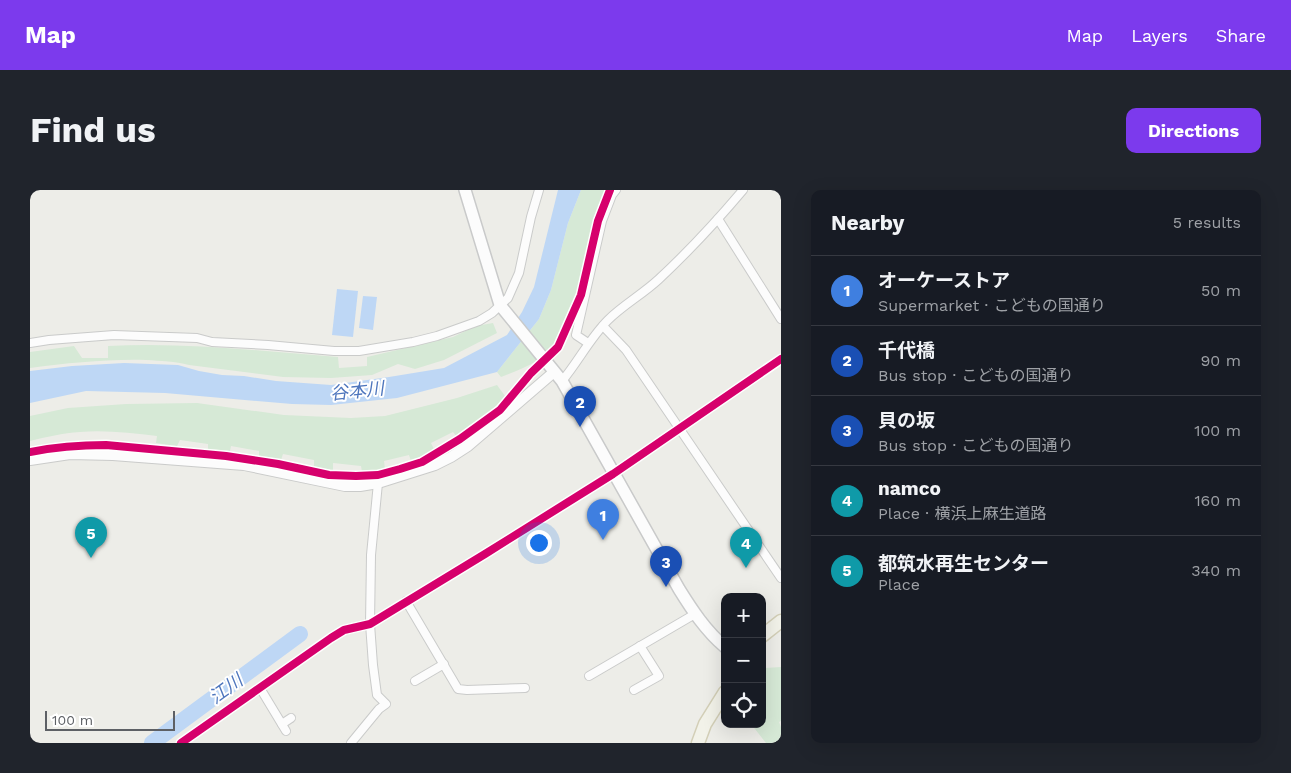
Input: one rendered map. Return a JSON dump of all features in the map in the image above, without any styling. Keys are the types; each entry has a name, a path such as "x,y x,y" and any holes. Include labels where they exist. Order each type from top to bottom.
{"main road":[{"path":"465,190 501,307 562,381 678,589 710,634 721,644"},
{"path":"766,633 781,621"},
{"path":"698,743 705,724 721,698"}],"street":[{"path":"30,343 114,335 197,338 212,342 268,344 334,351 359,351 413,342 461,328 485,318 501,307 508,298 519,273 539,190"},
{"path":"588,344 576,335 602,221 612,195 616,190"},
{"path":"562,381 588,344 609,319 658,280 718,219 743,190"},
{"path":"718,219 781,318"},
{"path":"603,326 626,350 781,578"},
{"path":"181,743 331,638 344,630 370,624 485,554 614,474 781,359"},
{"path":"30,460 70,454 113,454 244,466 345,486 378,484 435,465 460,452 552,369"},
{"path":"351,743 379,709 386,704 377,695 370,624 371,555 378,484"},
{"path":"406,601 458,689 525,688"},
{"path":"589,676 695,614"},
{"path":"634,690 659,676 640,646"},
{"path":"415,681 444,664"},
{"path":"260,688 284,728 291,718"}],"green space":[{"path":"581,190 609,190 596,220 579,294 558,342 552,349 532,364 501,377 497,372 539,319 551,290 568,223"},
{"path":"493,323 497,333 444,360 415,369 398,364 372,375 331,378 283,377 146,360 88,362 30,368 30,352 74,346 82,358 108,358 108,346 137,345 223,348 338,357 339,368 367,366 367,357 453,337 476,326"},
{"path":"497,385 505,396 493,409 457,437 453,432 431,443 435,451 411,461 409,455 384,461 385,469 362,472 361,466 333,463 333,470 314,468 314,460 283,454 281,460 259,456 259,451 231,446 230,451 208,449 208,444 180,440 177,446 156,443 157,436 128,433 99,431 74,433 30,441 30,416 68,408 126,404 197,403 284,415 351,418 385,416 457,398"},
{"path":"781,667 781,721 779,722 781,727 781,743 766,743 754,728 766,728 766,668"}],"water":[{"name":"谷本川","path":"558,190 581,190 568,223 551,290 539,319 497,372 397,398 331,405 292,404 165,393 86,391 30,403 30,371 72,366 124,363 178,365 222,375 331,385 444,368 507,335 522,312 534,287"},
{"path":"337,289 358,291 353,337 332,335"},
{"path":"363,296 377,297 373,330 359,328"}],"waterway":[{"name":"江川","path":"152,743 300,634"}],"cycle path":[{"path":"30,452 87,445 106,445 226,456 278,464 329,475 356,476 378,475 422,462 460,439 500,410 531,373 558,347 581,295 598,221 610,190"},
{"path":"181,743 331,638 344,630 370,624 485,554 613,474 781,359"}],"place":[{"name":"千代橋","path":"580,427"},
{"name":"オーケーストア","path":"603,540"},
{"name":"都筑水再生センター","path":"91,558"},
{"name":"namco","path":"746,568"},
{"name":"貝の坂","path":"666,587"}]}
